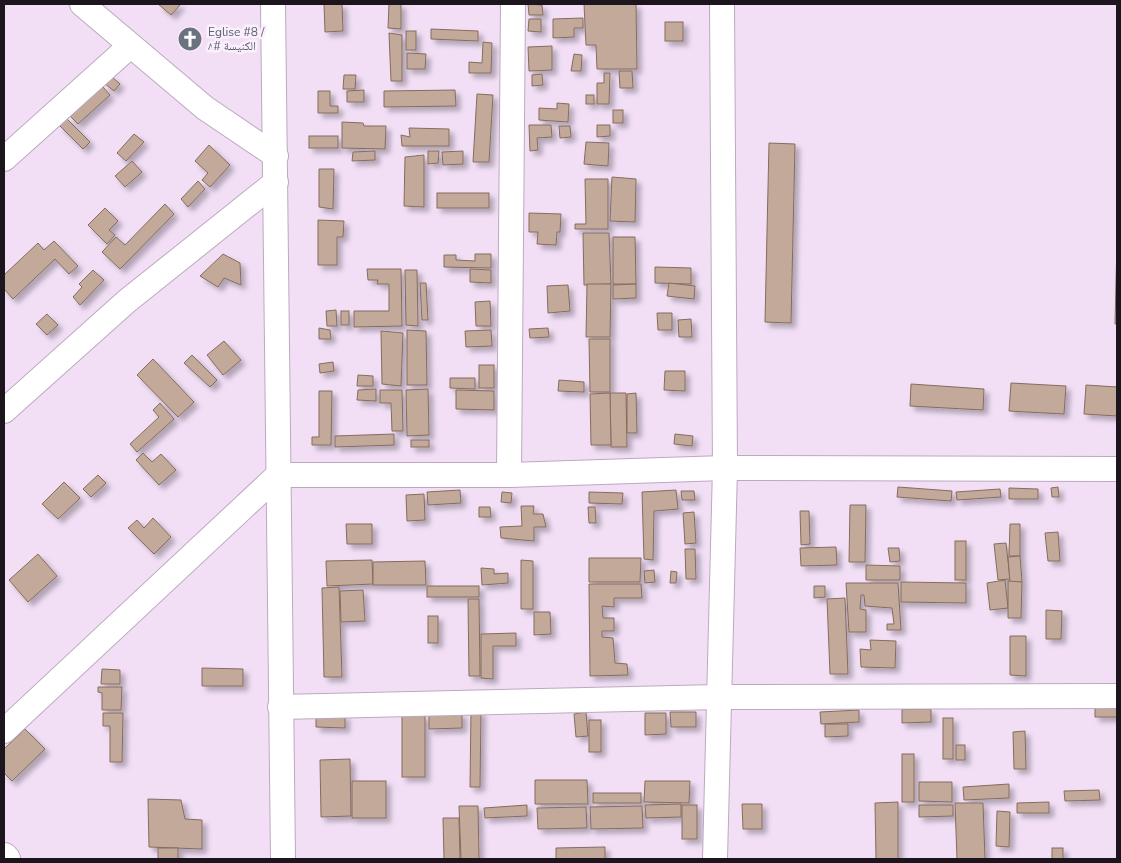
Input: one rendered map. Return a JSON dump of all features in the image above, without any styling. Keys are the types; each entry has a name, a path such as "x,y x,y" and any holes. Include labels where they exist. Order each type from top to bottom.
{"street":[{"path":"82,4 205,108 276,156"},
{"path":"273,4 283,859"},
{"path":"509,474 513,4"},
{"path":"715,859 725,468 722,4"},
{"path":"4,159 130,46"},
{"path":"5,406 127,301 276,182"},
{"path":"4,731 278,475 509,474 725,468 1117,469"},
{"path":"280,707 719,698 1117,696"}],"building":[{"path":"158,4 181,4 171,15"},
{"path":"324,4 342,4 343,31 325,32"},
{"path":"389,4 401,4 401,29 388,28"},
{"path":"528,4 542,5 543,15 529,15"},
{"path":"584,4 636,4 637,69 597,69 596,45 586,45"},
{"path":"583,18 583,28 574,28 574,37 553,38 553,19"},
{"path":"529,19 541,19 541,32 528,31"},
{"path":"665,22 683,22 683,41 665,41"},
{"path":"431,29 478,31 478,41 431,39"},
{"path":"406,31 416,31 416,50 406,50"},
{"path":"389,33 402,35 402,81 391,81"},
{"path":"483,42 492,43 491,73 469,73 469,62 482,63"},
{"path":"552,46 552,70 529,71 528,47"},
{"path":"407,53 426,54 425,69 407,69"},
{"path":"574,54 582,55 581,71 571,71"},
{"path":"619,71 632,71 633,88 620,88"},
{"path":"604,73 610,73 609,104 597,104 597,83 604,83"},
{"path":"542,74 543,85 532,86 532,75"},
{"path":"344,75 356,75 355,89 343,89"},
{"path":"111,76 120,84 114,91 104,83"},
{"path":"103,87 110,95 78,124 70,116"},
{"path":"364,90 364,102 347,102 347,91"},
{"path":"455,90 456,106 384,107 384,91"},
{"path":"318,91 330,91 330,106 338,106 338,113 318,113"},
{"path":"477,94 493,95 489,162 473,162"},
{"path":"586,95 594,95 594,104 586,104"},
{"path":"557,103 569,104 568,122 539,120 539,108 557,109"},
{"path":"613,110 623,110 623,123 613,123"},
{"path":"66,118 90,142 83,149 59,125"},
{"path":"342,122 363,123 364,126 386,126 385,149 342,148"},
{"path":"529,125 551,125 552,137 537,138 538,150 530,151"},
{"path":"597,125 610,125 610,136 597,137"},
{"path":"559,126 570,126 571,137 560,138"},
{"path":"409,128 449,129 449,146 402,146 401,135 410,137"},
{"path":"134,134 144,142 126,161 117,153"},
{"path":"309,136 338,136 338,148 309,148"},
{"path":"586,142 609,143 608,166 584,164"},
{"path":"769,143 795,144 791,323 765,322"},
{"path":"209,145 230,165 210,187 202,180 208,173 195,161"},
{"path":"375,151 375,160 352,161 353,152"},
{"path":"428,151 439,151 438,163 428,164"},
{"path":"463,151 463,164 443,165 442,152"},
{"path":"424,155 424,207 404,206 405,157"},
{"path":"132,161 142,172 125,187 115,176"},
{"path":"319,169 334,169 333,209 319,207"},
{"path":"612,177 636,179 635,222 610,221"},
{"path":"585,179 608,179 608,229 575,229 575,224 586,224"},
{"path":"198,181 205,189 188,207 181,199"},
{"path":"437,193 489,193 489,208 437,208"},
{"path":"165,204 174,214 120,269 102,252 116,237 125,245"},
{"path":"105,208 118,221 109,230 115,235 107,244 88,225"},
{"path":"529,213 561,214 560,232 557,232 556,245 537,244 538,232 529,232"},
{"path":"318,220 344,221 343,237 337,237 337,265 318,265"},
{"path":"583,233 609,233 611,284 584,285"},
{"path":"613,237 635,237 636,284 613,284"},
{"path":"54,241 78,266 69,274 55,259 13,299 4,289 4,275 38,243 44,250"},
{"path":"1117,241 1117,324 1115,324"},
{"path":"223,254 240,263 241,285 224,278 218,287 200,276"},
{"path":"475,254 491,254 491,268 444,267 444,255 456,255 456,260 475,261"},
{"path":"655,267 691,268 691,284 655,283"},
{"path":"367,269 401,269 402,326 354,327 354,311 389,311 389,284 377,284 378,280 368,280"},
{"path":"470,269 491,270 491,283 470,282"},
{"path":"93,270 104,280 80,305 73,297 82,287 79,284"},
{"path":"405,270 417,270 418,326 406,325"},
{"path":"420,283 426,283 428,320 422,320"},
{"path":"669,283 695,286 694,299 667,296"},
{"path":"587,284 611,284 610,337 586,337"},
{"path":"636,284 636,298 613,299 613,285"},
{"path":"568,285 570,311 548,313 547,286"},
{"path":"490,301 491,326 476,326 475,302"},
{"path":"336,310 337,326 327,326 326,311"},
{"path":"341,311 349,311 349,325 341,325"},
{"path":"657,313 672,313 672,330 658,330"},
{"path":"47,314 58,325 47,335 36,324"},
{"path":"691,319 692,337 679,337 678,320"},
{"path":"319,328 330,330 331,339 319,339"},
{"path":"548,328 549,337 530,338 529,329"},
{"path":"407,330 426,331 427,385 407,385"},
{"path":"491,330 492,346 466,347 465,331"},
{"path":"381,331 403,333 401,386 382,384"},
{"path":"589,339 610,339 610,392 590,392"},
{"path":"224,341 241,360 223,375 207,355"},
{"path":"192,355 217,380 210,387 184,363"},
{"path":"153,359 194,402 178,417 137,375"},
{"path":"333,362 334,371 320,373 319,364"},
{"path":"479,365 494,365 494,388 479,388"},
{"path":"665,371 685,371 685,391 664,390"},
{"path":"358,375 373,376 373,386 357,386"},
{"path":"450,378 475,378 475,389 450,388"},
{"path":"559,380 584,382 584,392 558,391"},
{"path":"1011,383 1066,386 1064,414 1009,411"},
{"path":"911,384 984,389 983,410 910,406"},
{"path":"1086,385 1117,387 1117,416 1084,414"},
{"path":"376,389 376,401 357,400 358,390"},
{"path":"428,389 429,435 407,436 406,390"},
{"path":"380,390 402,390 403,431 392,431 391,403 380,403"},
{"path":"456,390 494,391 494,410 456,409"},
{"path":"319,391 332,391 331,445 312,445 312,437 319,437"},
{"path":"610,393 626,393 627,447 611,447"},
{"path":"610,393 611,445 591,445 590,394"},
{"path":"636,393 637,433 627,433 627,394"},
{"path":"160,403 174,419 137,452 130,444 159,417 153,410"},
{"path":"394,434 394,445 335,447 335,436"},
{"path":"675,434 693,436 692,446 674,444"},
{"path":"411,440 429,440 429,447 411,447"},
{"path":"143,453 152,462 161,454 176,470 159,485 136,460"},
{"path":"98,475 106,483 91,497 83,489"},
{"path":"64,482 80,498 58,519 42,504"},
{"path":"898,487 952,491 951,501 897,497"},
{"path":"1058,487 1059,497 1052,497 1051,488"},
{"path":"1009,488 1038,489 1038,499 1009,499"},
{"path":"1000,489 1001,497 957,500 956,492"},
{"path":"460,490 461,503 428,505 427,492"},
{"path":"676,490 678,509 654,511 653,560 644,559 642,492"},
{"path":"681,491 694,491 695,500 682,500"},
{"path":"502,492 512,493 511,503 501,502"},
{"path":"589,492 623,493 622,504 589,503"},
{"path":"424,494 425,520 407,521 406,495"},
{"path":"850,505 866,505 865,562 849,562"},
{"path":"521,506 534,506 533,514 543,514 546,527 534,527 534,541 501,538 500,527 522,526"},
{"path":"479,507 490,507 491,517 479,517"},
{"path":"588,507 595,507 596,523 589,523"},
{"path":"800,511 809,511 810,544 801,545"},
{"path":"694,512 696,543 685,544 683,513"},
{"path":"153,518 171,537 154,554 128,528 137,520 144,528"},
{"path":"346,524 372,524 372,544 347,544"},
{"path":"1010,524 1020,524 1020,556 1009,556"},
{"path":"1058,532 1060,561 1048,561 1045,533"},
{"path":"955,541 966,541 966,580 955,580"},
{"path":"1006,543 1010,579 998,580 994,544"},
{"path":"836,547 837,565 801,566 800,548"},
{"path":"888,548 899,548 900,561 890,562"},
{"path":"685,549 695,549 696,579 686,579"},
{"path":"38,554 57,576 28,602 9,580"},
{"path":"1020,556 1022,582 1010,583 1008,557"},
{"path":"589,558 641,558 640,582 589,582"},
{"path":"372,560 373,584 327,586 326,561"},
{"path":"521,560 533,561 533,609 521,609"},
{"path":"425,561 426,585 373,585 373,562"},
{"path":"866,565 900,566 900,580 866,580"},
{"path":"481,568 494,569 494,574 508,573 508,583 482,585"},
{"path":"654,570 655,582 645,583 644,571"},
{"path":"671,571 677,572 676,583 670,583"},
{"path":"1005,580 1008,608 990,610 987,583"},
{"path":"1008,581 1022,582 1021,618 1008,618"},
{"path":"901,582 966,583 966,603 901,602"},
{"path":"846,583 898,583 901,630 887,630 887,624 894,624 892,608 865,606 864,595 861,595 860,609 866,610 866,632 849,632"},
{"path":"589,584 641,584 642,598 614,598 614,607 602,606 603,618 614,618 614,631 602,631 602,637 613,638 615,663 627,664 628,675 590,676"},
{"path":"427,586 479,586 479,597 427,597"},
{"path":"814,586 825,586 825,597 814,598"},
{"path":"339,587 342,677 324,677 322,588"},
{"path":"363,590 365,621 341,622 340,591"},
{"path":"845,598 848,674 830,674 827,599"},
{"path":"468,599 479,599 480,676 469,676"},
{"path":"1046,610 1062,611 1061,639 1046,639"},
{"path":"534,612 550,612 551,634 534,635"},
{"path":"428,616 438,616 438,643 428,643"},
{"path":"516,633 516,646 493,646 493,679 481,678 481,634"},
{"path":"1010,636 1026,636 1026,676 1010,675"},
{"path":"870,640 896,641 895,668 861,667 860,649 871,650"},
{"path":"202,668 243,669 243,686 202,686"},
{"path":"102,669 120,670 120,684 101,684"},
{"path":"98,687 122,687 121,710 102,710 102,693 98,692"},
{"path":"1116,705 1117,717 1095,717 1095,706"},
{"path":"902,709 931,709 931,722 902,723"},
{"path":"859,710 859,722 821,724 820,712"},
{"path":"471,711 481,711 480,787 470,787"},
{"path":"586,712 588,736 576,737 574,714"},
{"path":"670,712 696,712 696,727 671,727"},
{"path":"103,713 123,713 122,762 110,762 110,726 103,726"},
{"path":"462,713 462,728 429,729 429,714"},
{"path":"645,713 666,713 666,734 645,735"},
{"path":"316,715 345,715 345,728 316,727"},
{"path":"402,715 425,715 425,777 402,777"},
{"path":"943,718 953,718 953,759 943,759"},
{"path":"589,720 601,720 601,752 589,752"},
{"path":"825,724 848,724 848,736 825,737"},
{"path":"25,729 45,749 12,781 4,773 4,749"},
{"path":"1025,731 1026,769 1014,769 1013,732"},
{"path":"956,745 965,745 965,760 956,760"},
{"path":"902,754 914,754 914,802 902,802"},
{"path":"350,759 351,816 321,817 320,760"},
{"path":"535,780 587,780 588,804 535,804"},
{"path":"352,781 386,781 386,818 352,818"},
{"path":"645,781 690,781 689,803 644,802"},
{"path":"919,782 952,782 952,802 919,801"},
{"path":"1009,784 1009,798 964,800 963,787"},
{"path":"1099,790 1100,800 1065,801 1064,791"},
{"path":"593,793 641,793 641,803 593,803"},
{"path":"148,799 181,800 185,819 202,820 202,849 149,847"},
{"path":"898,802 898,859 876,859 875,803"},
{"path":"1049,802 1049,813 1017,813 1017,803"},
{"path":"955,803 983,803 985,859 957,859"},
{"path":"681,804 681,817 646,818 645,805"},
{"path":"742,804 762,804 762,829 743,829"},
{"path":"527,805 527,816 485,818 484,808"},
{"path":"682,805 697,805 697,839 682,839"},
{"path":"919,805 953,805 953,816 919,817"},
{"path":"459,806 478,806 479,859 461,859"},
{"path":"642,806 643,828 591,829 590,807"},
{"path":"586,807 587,828 538,829 537,808"},
{"path":"997,811 1010,812 1009,847 996,846"},
{"path":"443,818 459,818 460,859 444,859"},
{"path":"605,847 605,859 556,859 556,848"},
{"path":"158,848 178,848 178,859 158,859"},
{"path":"1052,848 1063,848 1063,859 1052,859"}],"place":[{"name":"Eglise #8 / الكنيسة #٨","path":"190,39"}]}
